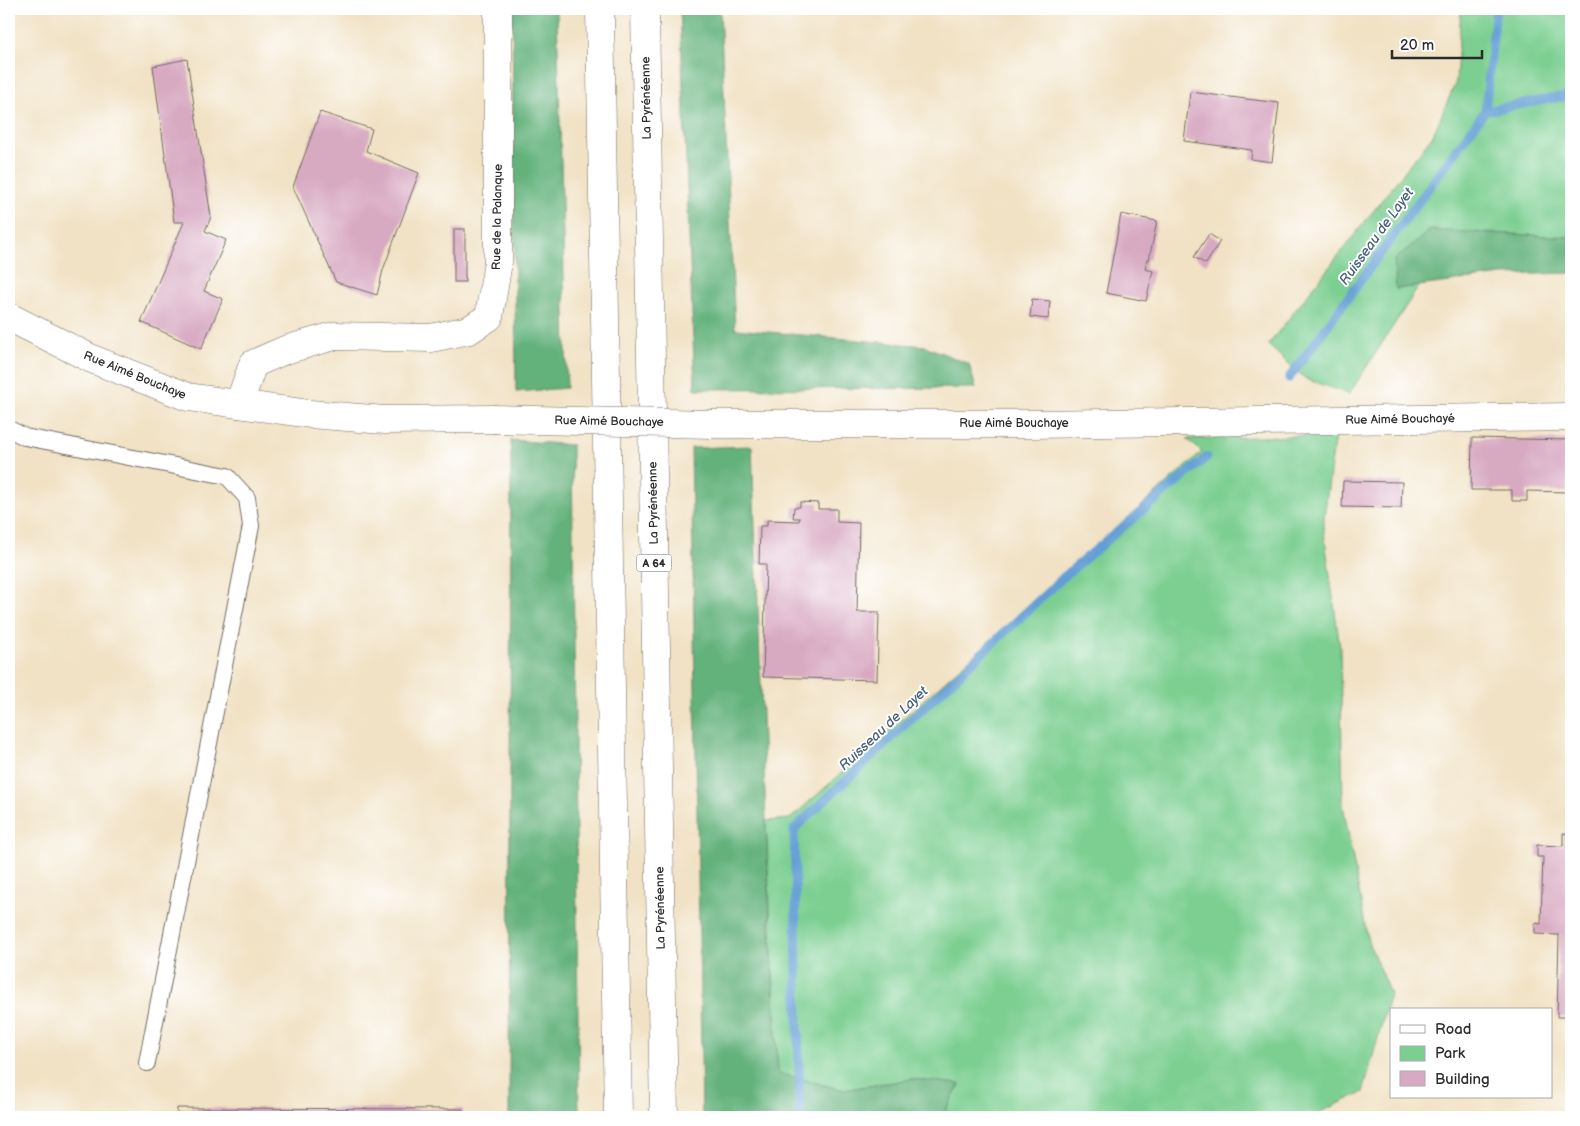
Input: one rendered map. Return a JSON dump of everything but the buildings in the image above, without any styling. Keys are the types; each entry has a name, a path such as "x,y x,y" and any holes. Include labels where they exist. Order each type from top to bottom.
{"main road":[{"name":"Rue de la Palanque","path":"239,404 253,364 284,350 334,336 431,338 469,330 490,317 498,262 498,9"},
{"path":"600,9 618,1117"},
{"name":"La Pyrénéenne","path":"645,9 664,1117"},
{"name":"Rue Aimé Bouchaye","path":"9,316 92,359 188,397 310,414 385,420 493,419 712,424 1030,424 1229,420"},
{"name":"Rue Aimé Bouchayé","path":"1229,420 1571,417"}],"lane":[{"path":"9,429 25,438 226,476 247,498 251,526 147,1063"}],"green space":[{"path":"512,9 557,9 567,388 516,392"},
{"path":"680,9 720,9 735,329 925,346 969,364 976,388 695,389"},
{"path":"1461,9 1571,9 1571,237 1430,230 1396,289 1419,286 1349,394 1306,379 1268,345 1433,135 1456,82"},
{"path":"1430,230 1571,237 1571,273 1502,275 1396,289 1394,260"},
{"path":"1335,435 1323,525 1340,648 1343,805 1368,941 1390,994 1363,1092 1310,1117 942,1117 960,1085 912,1079 843,1090 778,1073 766,821 790,819 1202,452 1187,439"},
{"path":"511,440 572,445 579,1117 509,1117"},
{"path":"752,446 770,928 778,1073 843,1090 912,1079 960,1084 942,1117 702,1117 691,448"}],"waterway":[{"path":"1485,111 1496,9"},
{"path":"1485,111 1571,95"},
{"name":"Ruisseau de Layet","path":"1289,378 1485,111"},
{"name":"Ruisseau de Layet","path":"800,1117 794,829 1068,573 1207,457"}]}
